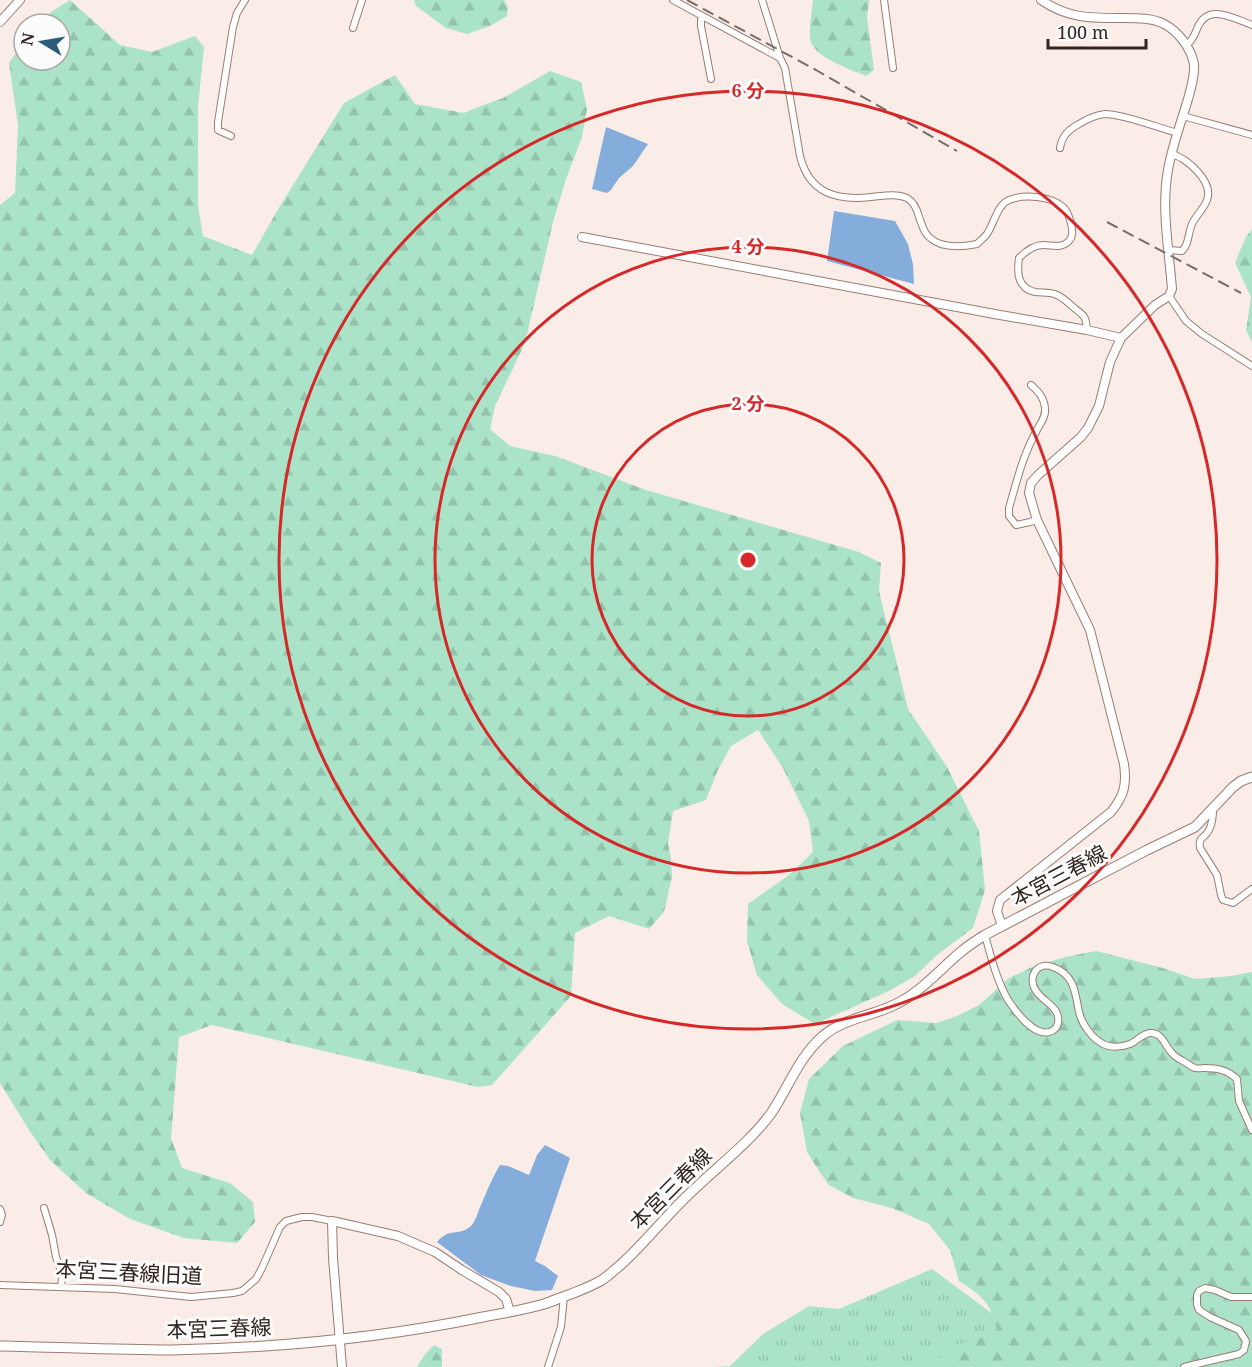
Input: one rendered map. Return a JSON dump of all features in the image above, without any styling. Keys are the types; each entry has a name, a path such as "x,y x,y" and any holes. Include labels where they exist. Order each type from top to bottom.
{"main road":[{"path":"0,22 20,0"},
{"name":"本宮三春線","path":"0,1346 174,1350 263,1346 340,1339 510,1312 544,1304 589,1287 602,1280 624,1261 686,1197 745,1142 771,1112 805,1055 824,1035 847,1022 899,1003 916,992 964,949 985,935 1195,827 1236,784 1252,777"}],"street":[{"path":"231,136 218,130 218,122 233,27 237,13 246,0"},
{"path":"353,28 362,0"},
{"path":"673,0 780,58"},
{"path":"762,0 785,68 803,168 809,179 824,192 840,197 865,198 897,195 905,197 916,207 924,231 930,239 952,247 977,244 988,234 999,209 1007,200 1033,198 1049,200 1062,206 1068,212 1073,231 1070,240 1057,247 1042,245 1027,250 1019,258 1018,279 1029,290 1060,296 1085,316 1087,330"},
{"path":"884,0 892,68"},
{"path":"1002,926 997,911 1000,900 1111,812 1122,797 1126,777 1124,764 1090,630 1037,520 1029,493 1031,483 1038,475 1088,428 1099,406 1110,362 1121,338 1155,305 1169,296 1172,288 1165,201 1168,170 1194,78 1194,64 1186,45 1175,32 1161,22 1139,18 1073,15 1041,0"},
{"path":"1186,45 1189,44 1201,20 1210,15 1224,14 1252,25"},
{"path":"701,16 711,79"},
{"path":"1060,148 1065,135 1073,127 1105,114 1178,133"},
{"path":"1183,116 1252,135"},
{"path":"1168,250 1182,251 1186,248 1196,215 1209,194 1198,172 1179,156 1172,154"},
{"path":"582,237 1121,338"},
{"path":"1169,296 1186,321 1252,366"},
{"path":"1031,385 1044,400 1044,418 1025,453 1009,508 1009,516 1016,525 1037,520"},
{"path":"1213,810 1209,831 1199,844 1217,875 1223,900 1233,903 1252,889"},
{"path":"985,935 1008,1000 1033,1029 1050,1032 1058,1026 1055,1009 1036,991 1033,978 1035,971 1044,965 1061,971 1071,980 1076,991 1079,1014 1085,1026 1091,1035 1105,1045 1114,1047 1129,1044 1143,1035 1157,1034 1171,1053 1195,1068 1223,1070 1232,1074 1237,1080 1239,1101 1252,1130"},
{"path":"45,1208 62,1276 61,1287"},
{"path":"0,1209 2,1215 0,1222"},
{"name":"本宮三春線旧道","path":"0,1285 133,1290 191,1297 232,1293 242,1290 256,1279 280,1227 286,1221 303,1217 399,1236 435,1252 499,1292 506,1299 510,1312"},
{"path":"332,1221 342,1367"},
{"path":"1184,1367 1239,1354 1244,1350 1246,1341 1239,1330 1199,1310 1197,1295 1199,1291 1205,1288 1231,1297 1252,1297"},
{"path":"548,1367 561,1327 564,1296"}],"green space":[{"path":"70,0 120,45 152,52 195,36 204,47 198,107 198,205 203,236 252,255 344,103 395,75 415,104 464,113 503,98 550,71 581,82 587,109 582,137 553,222 525,343 495,406 490,429 510,446 555,456 646,490 859,552 881,563 879,591 908,709 947,767 979,831 985,890 973,928 937,955 915,976 889,991 815,1024 782,1004 757,975 747,941 748,904 789,875 813,852 809,821 783,768 758,730 731,746 706,800 673,811 668,843 672,877 664,912 649,929 609,916 575,933 571,996 492,1085 478,1087 212,1025 179,1037 171,1138 182,1168 230,1183 253,1202 255,1222 237,1243 184,1238 130,1219 86,1193 50,1160 0,1083 0,205 15,193 18,125 9,63 12,59 12,72 72,72 72,12 51,12"},
{"path":"414,0 504,0 508,7 507,16 490,26 467,34 446,28 416,6"},
{"path":"813,0 869,0 867,18 874,70 866,76 835,63 814,48 810,32"},
{"path":"1252,229 1252,342 1246,330 1251,297 1235,263"},
{"path":"1096,951 1163,968 1195,979 1252,972 1252,1367 931,1367 949,1347 986,1336 997,1329 992,1312 979,1295 959,1281 950,1250 929,1224 892,1208 853,1198 829,1185 807,1152 800,1113 809,1079 843,1046 897,1020 936,1023 957,1016 979,1005 1009,978 1030,968 1065,957"},
{"path":"932,1269 1005,1323 955,1367 714,1367 730,1366 763,1334 809,1306 839,1309"},
{"path":"434,1345 442,1349 442,1367 417,1367 425,1354"}],"water":[{"path":"606,127 648,144 633,166 607,193 592,189"},
{"path":"834,211 895,221 908,244 913,264 914,284 827,261"},
{"path":"545,1145 570,1158 535,1261 558,1276 552,1290 535,1291 511,1286 481,1275 437,1242 441,1237 467,1229 473,1224 500,1165 529,1175 537,1155"}],"railway":[{"path":"687,0 816,70 957,151"},
{"path":"1107,222 1241,293"}]}
